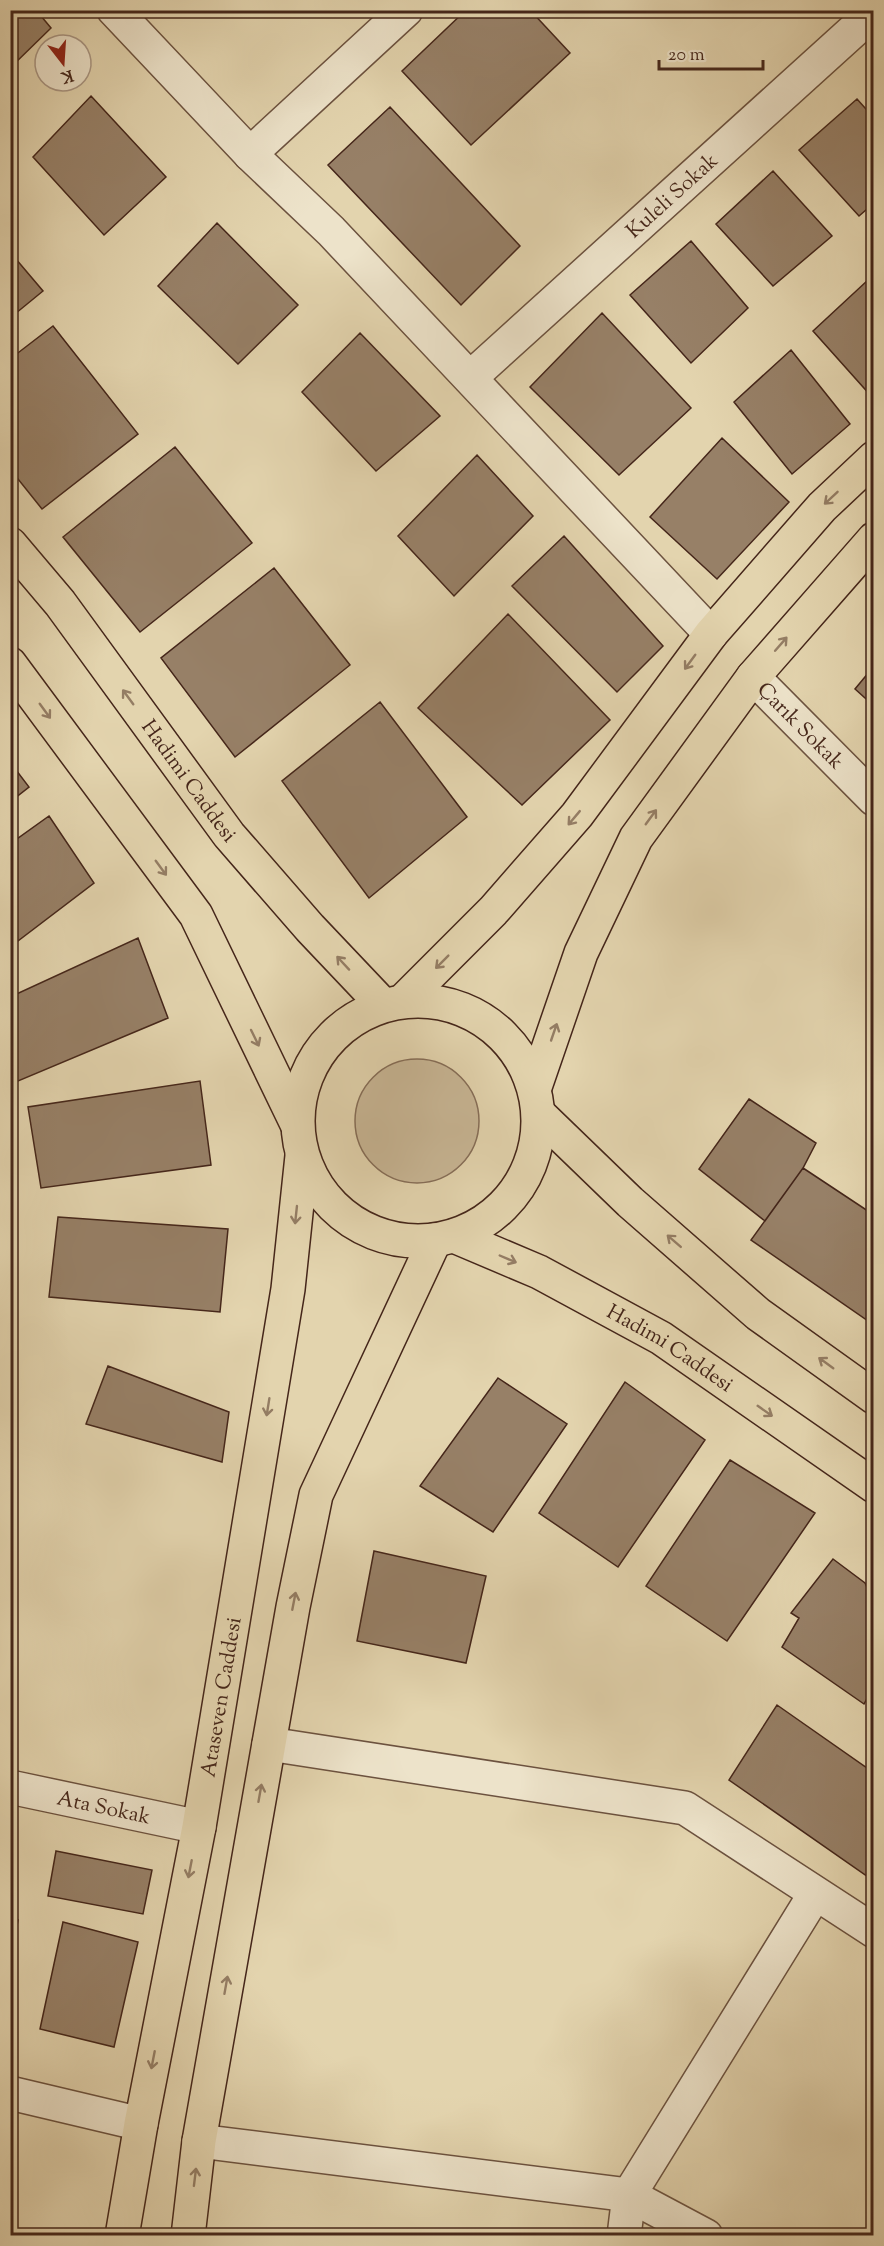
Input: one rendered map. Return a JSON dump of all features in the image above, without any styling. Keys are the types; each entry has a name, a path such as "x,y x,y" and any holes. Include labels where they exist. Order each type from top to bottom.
{"main road":[{"path":"873,458 822,507 711,634 577,815 493,911 393,1003 346,1024 318,1053 301,1090 297,1124 302,1156 317,1187 339,1213 368,1231 400,1240 444,1238 489,1219 518,1191 535,1155 538,1101 581,953 636,838 753,677 873,539"},
{"name":"Hadimi Caddesi","path":"10,544 60,603 229,835 310,928 393,1003"},
{"path":"10,664 196,915 297,1124"},
{"path":"393,1003 439,1001 473,1012 502,1034 524,1062 538,1101 630,1202 758,1314 873,1397"},
{"name":"Ataseven Caddesi","path":"122,2235 141,2124 199,1827 288,1289 302,1156"},
{"path":"188,2235 199,2141 293,1607 316,1495 444,1238"},
{"name":"Hadimi Caddesi","path":"444,1238 539,1272 661,1338 873,1486"}],"street":[{"path":"114,10 250,154 331,231 711,634"},
{"path":"250,154 406,10"},
{"name":"Kuleli Sokak","path":"470,378 873,12"},
{"name":"Çarık Sokak","path":"753,677 873,799"},
{"path":"269,1744 685,1808 873,1931"},
{"name":"Ata Sokak","path":"10,1787 199,1827"},
{"path":"624,2235 629,2195 815,1894"},
{"path":"10,2093 141,2124"},
{"path":"199,2141 629,2195 706,2235"}],"shaded area":[{"path":"417,1059 441,1064 461,1077 474,1097 479,1121 474,1145 461,1165 441,1178 417,1183 393,1178 373,1165 360,1145 355,1121 360,1097 373,1077 393,1064"}],"building":[{"path":"10,10 36,10 51,28 46,33 33,33 33,46 10,68"},
{"path":"466,10 530,10 570,53 471,145 402,71"},
{"path":"91,96 166,177 104,235 33,157"},
{"path":"857,99 874,118 874,203 859,216 799,150"},
{"path":"390,107 520,246 461,305 328,165"},
{"path":"773,171 832,236 773,286 716,224"},
{"path":"217,223 298,305 238,364 158,286"},
{"path":"691,241 748,308 691,363 630,295"},
{"path":"10,252 43,291 10,318"},
{"path":"868,280 874,286 872,397 813,331"},
{"path":"602,313 691,408 619,475 530,387"},
{"path":"53,326 138,434 42,509 10,469 10,359"},
{"path":"360,333 440,416 376,471 302,392"},
{"path":"791,350 850,424 792,474 734,402"},
{"path":"722,438 789,502 717,579 650,517"},
{"path":"175,447 252,543 140,632 63,537"},
{"path":"477,455 533,516 454,596 398,536"},
{"path":"564,536 663,646 617,692 512,586"},
{"path":"274,568 350,665 235,757 161,658"},
{"path":"508,614 610,720 522,805 418,708"},
{"path":"874,666 874,706 855,689"},
{"path":"380,702 467,817 369,898 282,781"},
{"path":"10,762 29,787 10,802"},
{"path":"49,816 94,883 10,947 10,844"},
{"path":"138,938 168,1018 11,1084 10,997"},
{"path":"200,1081 211,1165 41,1188 28,1107"},
{"path":"749,1099 816,1143 803,1168 765,1221 699,1169"},
{"path":"803,1168 874,1215 874,1325 751,1240"},
{"path":"58,1217 228,1229 220,1312 49,1297"},
{"path":"108,1366 229,1412 222,1462 86,1424"},
{"path":"498,1378 567,1424 493,1532 420,1486"},
{"path":"625,1382 705,1440 618,1567 539,1513"},
{"path":"730,1460 815,1513 727,1641 646,1586"},
{"path":"374,1551 486,1576 466,1663 357,1641"},
{"path":"833,1559 865,1583 874,1602 874,1693 871,1691 864,1704 782,1647 799,1618 791,1613"},
{"path":"777,1705 874,1773 874,1881 729,1780"},
{"path":"56,1851 152,1870 143,1914 48,1896"},
{"path":"10,1919 18,1920 10,1968"},
{"path":"63,1922 138,1942 114,2047 40,2029"},
{"path":"874,2218 874,2236 863,2236"},
{"path":"243,2231 272,2236 242,2236"}]}
